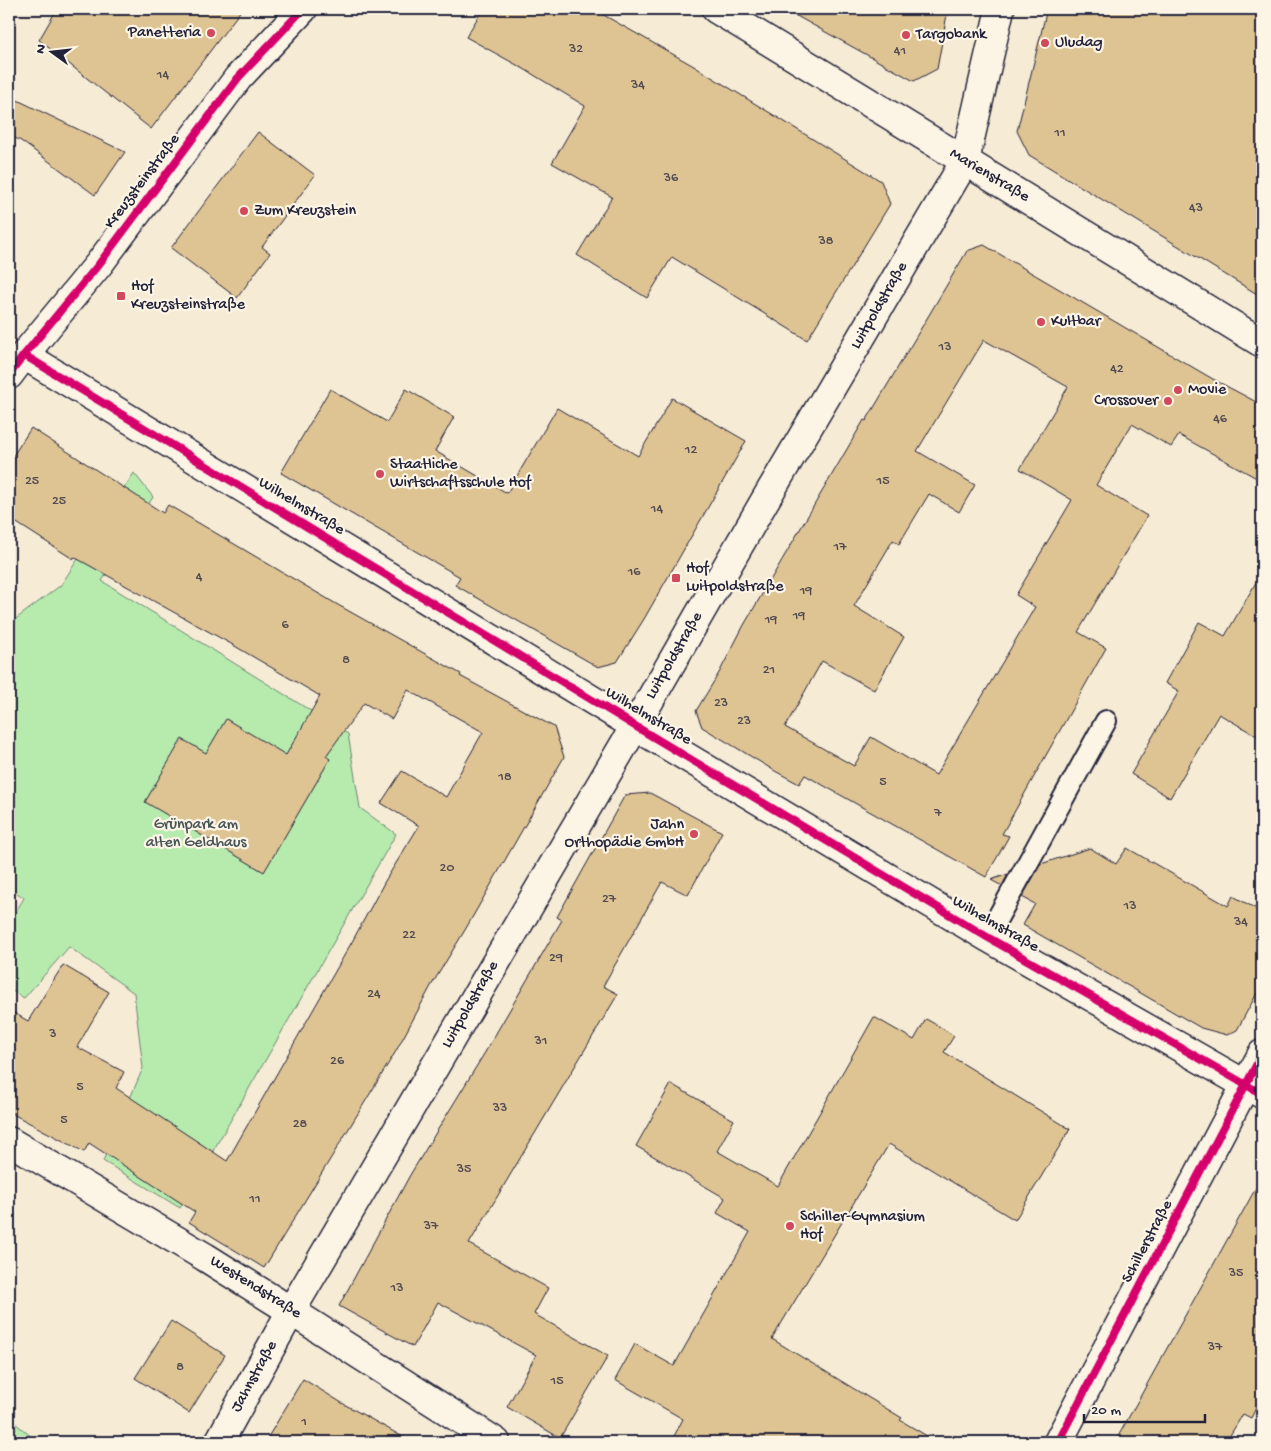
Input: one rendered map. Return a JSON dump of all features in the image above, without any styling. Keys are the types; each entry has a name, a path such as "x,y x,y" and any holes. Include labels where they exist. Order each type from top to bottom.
{"main road":[{"name":"Kreuzsteinstraße","path":"16,365 99,264 238,78 303,9"},
{"name":"Marienstraße","path":"716,9 1262,342"},
{"name":"Luitpoldstraße","path":"291,1311 965,162 1000,9"},
{"name":"Wilhelmstraße","path":"16,365 635,726 987,937 1254,1090"},
{"name":"Schillerstraße","path":"1058,1442 1254,1090 1262,1054"},
{"name":"Westendstraße","path":"9,1141 205,1257 496,1442"},
{"name":"Jahnstraße","path":"219,1442 291,1311"}],"lane":[{"path":"987,937 1106,721"}],"green space":[{"name":"Grünpark am alten Geldhaus","path":"134,473 153,497 102,581 348,734 360,808 396,834 180,1208 103,1161 143,1068 134,993 69,947 24,998 9,989 9,923 24,898 9,887 9,624 61,585"},
{"path":"9,1418 38,1442 9,1442"}],"building":[{"path":"57,9 242,9 151,129 39,40"},
{"path":"483,9 593,9 692,65 881,181 890,204 807,340 672,257 647,298 577,255 612,197 552,163 585,106 466,37"},
{"path":"784,9 948,9 937,69 914,81"},
{"path":"1047,9 1262,9 1262,297 1029,155 1017,131"},
{"path":"9,96 125,152 95,195 21,141 9,135"},
{"name":"Zum Kreuzstein","path":"258,132 315,175 262,247 270,253 237,298 171,248"},
{"path":"984,245 1211,378 1262,405 1262,481 1179,435 1171,447 1132,424 1096,485 1147,516 1078,632 1106,648 1002,834 1009,836 986,877 805,775 799,784 775,771 702,727 696,711 864,420 866,421 967,251","holes":["984,340 1068,387 1020,469 1072,500 1016,595 1035,607 936,775 871,737 854,766 785,727 822,661 874,690 904,637 854,606 893,540 899,544 929,494 959,512 975,485 917,451"]},
{"path":"330,389 387,422 406,389 454,417 435,451 507,493 557,408 638,456 672,398 746,441 644,619 617,662 598,667 455,585 460,577 281,473"},
{"path":"31,428 163,513 168,505 338,605 461,674 460,676 554,727 564,757 431,986 396,1051 264,1268 189,1222 195,1212 89,1143 84,1152 9,1112 9,1010 28,1021 63,965 109,992 77,1047 124,1072 116,1088 227,1161 385,881 419,826 381,803 402,771 446,797 483,732 408,690 392,719 364,703 326,756 330,759 264,872 145,802 182,739 206,753 226,719 286,755 320,696 233,645 74,557 73,559 9,518 9,462"},
{"path":"1262,572 1262,739 1219,714 1170,798 1131,774 1179,691 1165,683 1199,622 1225,636"},
{"path":"650,793 722,832 688,895 662,882 603,986 618,994 469,1244 548,1288 534,1314 608,1356 560,1438 507,1407 536,1355 438,1302 413,1347 339,1306 410,1175 484,1054 562,920 557,917 625,795"},
{"path":"1090,848 1116,864 1127,848 1228,906 1233,896 1262,912 1262,984 1237,1030 1227,1035 1201,1028 1023,925 1035,904 1022,897 1041,864"},
{"path":"1008,874 1002,886 991,880"},
{"name":"Schiller-Gymnasium Hof","path":"874,1017 914,1040 926,1019 940,1027 954,1036 944,1052 1070,1129 1015,1220 889,1144 772,1339 902,1418 900,1420 937,1442 671,1442 683,1419 615,1380 635,1344 674,1366 750,1232 717,1213 725,1198 636,1146 671,1084 734,1120 717,1151 778,1186"},
{"path":"1262,1177 1262,1396 1251,1418 1243,1414 1226,1442 1115,1442"},
{"path":"171,1321 225,1355 189,1413 135,1378"},
{"path":"303,1379 342,1403 412,1442 265,1442"}],"cycle path":[{"path":"9,375 99,264 238,78 303,9"},
{"path":"24,355 987,937 1262,1094"},
{"path":"1058,1442 1262,1054"}],"place":[{"name":"Panetteria","path":"211,33"},
{"name":"Targobank","path":"906,35"},
{"name":"Uludag","path":"1045,43"},
{"name":"Zum Kreuzstein","path":"244,211"},
{"name":"Hof Kreuzsteinstraße","path":"121,296"},
{"name":"Kultbar","path":"1041,322"},
{"name":"Movie","path":"1178,390"},
{"name":"Crossover","path":"1168,401"},
{"name":"Staatliche Wirtschaftsschule Hof","path":"380,474"},
{"name":"Hof Luitpoldstraße","path":"676,578"},
{"name":"Jahn Orthopädie GmbH","path":"694,834"},
{"name":"Schiller-Gymnasium Hof","path":"790,1226"}]}
